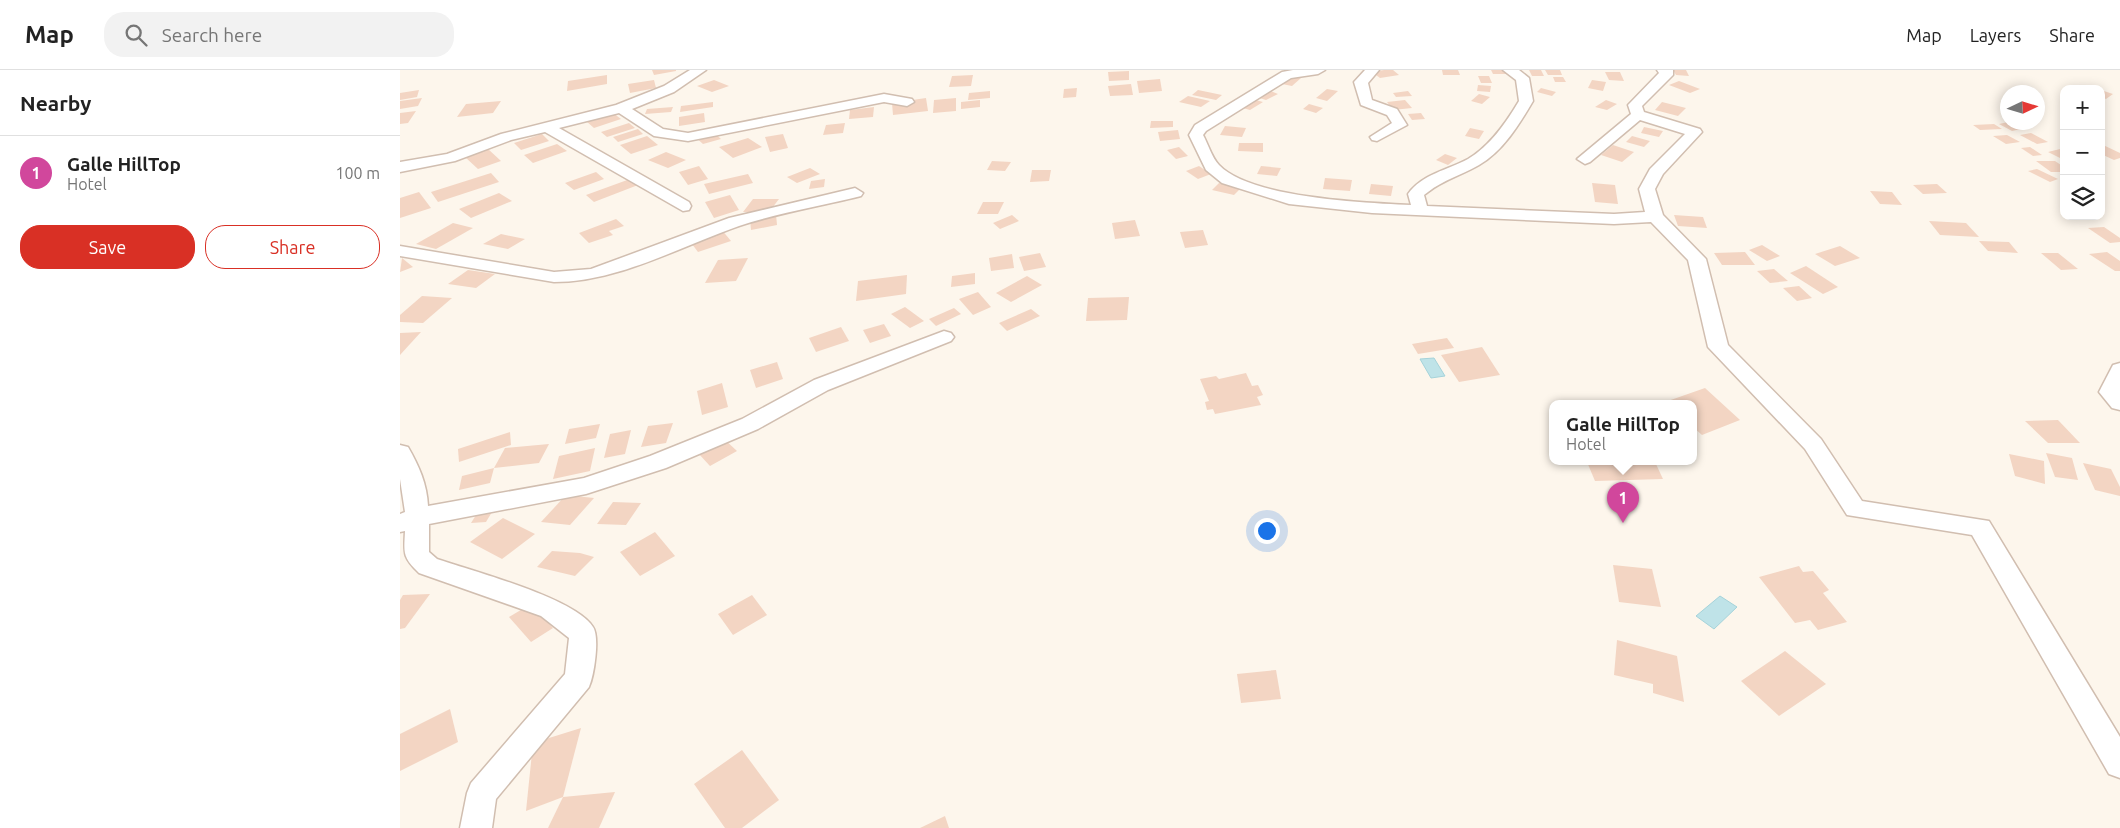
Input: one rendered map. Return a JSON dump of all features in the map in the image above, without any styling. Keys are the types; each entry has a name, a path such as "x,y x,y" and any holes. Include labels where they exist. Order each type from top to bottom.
{"street":[{"path":"402,168 450,158 506,137 621,108 669,89 699,70"},
{"path":"1318,70 1287,76 1200,128 1196,135 1212,167 1228,180 1288,200 1372,208 1614,219 1655,217"},
{"path":"1372,70 1361,82 1366,102 1392,112 1400,126 1377,137"},
{"path":"1420,209 1416,194 1424,184 1474,161 1509,129 1526,101 1522,78 1510,70"},
{"path":"1638,115 1635,105 1668,72 1664,70"},
{"path":"621,108 660,133 688,137 884,98 907,102"},
{"path":"1585,159 1638,115"},
{"path":"1638,115 1695,132 1656,172 1647,189 1655,217 1697,259 1718,347 1813,444 1855,509 1980,527 2120,764"},
{"path":"547,127 683,206"},
{"path":"400,250 554,277 576,278 595,274 735,222 855,193"},
{"path":"409,520 586,486 658,462 750,424 822,385 944,337"},
{"path":"2120,370 2110,392 2120,403"},
{"path":"400,453 411,470 409,520 416,555 428,566 550,608 583,633 579,678 482,793 476,828"}],"water":[{"path":"1434,358 1445,376 1431,378 1420,359"},
{"path":"1720,596 1737,607 1714,629 1696,616"}],"building":[{"path":"652,70 676,70 676,71 654,75"},
{"path":"1393,70 1399,75 1380,78 1372,72"},
{"path":"1442,70 1458,70 1460,75 1443,75"},
{"path":"1491,70 1505,70 1507,74 1493,74"},
{"path":"1529,70 1541,70 1544,76 1532,76"},
{"path":"1545,70 1560,70 1562,75 1548,75"},
{"path":"1673,70 1686,70 1689,76 1676,75"},
{"path":"1129,71 1129,80 1109,81 1108,72"},
{"path":"1605,72 1620,72 1624,81 1609,80"},
{"path":"607,75 607,84 567,91 568,81"},
{"path":"973,75 971,86 949,87 952,76"},
{"path":"1291,76 1301,78 1292,86 1282,84"},
{"path":"1478,76 1489,76 1492,83 1481,83"},
{"path":"1553,77 1563,77 1566,82 1555,82"},
{"path":"1160,79 1162,91 1139,93 1137,81"},
{"path":"654,80 656,88 630,93 628,84"},
{"path":"714,80 729,86 712,92 697,86"},
{"path":"1592,80 1606,82 1603,91 1588,88"},
{"path":"1679,81 1700,89 1690,93 1669,85"},
{"path":"1131,84 1133,95 1110,96 1108,86"},
{"path":"1478,85 1491,86 1490,92 1477,91"},
{"path":"1077,88 1076,97 1063,98 1064,89"},
{"path":"1541,88 1556,92 1552,96 1537,92"},
{"path":"1327,89 1338,91 1327,101 1316,98"},
{"path":"419,90 417,97 400,100 400,93"},
{"path":"1198,90 1222,95 1216,100 1192,95"},
{"path":"1268,90 1278,94 1266,100 1256,97"},
{"path":"990,91 990,98 968,100 969,93"},
{"path":"1408,91 1412,96 1396,97 1393,93"},
{"path":"2105,91 2113,94 2106,99"},
{"path":"1479,94 1490,97 1482,104 1471,101"},
{"path":"1188,96 1210,101 1201,107 1179,102"},
{"path":"422,98 418,106 400,109 400,101"},
{"path":"926,98 928,111 893,115 892,103"},
{"path":"956,98 956,111 933,113 934,100"},
{"path":"1252,99 1263,102 1250,110 1239,107"},
{"path":"980,100 980,107 961,109 961,102"},
{"path":"1405,100 1412,108 1393,110 1387,102"},
{"path":"1606,100 1617,104 1607,110 1595,107"},
{"path":"501,101 493,113 457,117 466,104"},
{"path":"713,102 713,107 680,112 681,106"},
{"path":"1662,102 1686,108 1678,116 1655,110"},
{"path":"1309,104 1323,108 1316,113 1303,109"},
{"path":"673,107 671,112 645,114 647,109"},
{"path":"874,107 873,117 849,119 850,110"},
{"path":"416,111 408,123 400,124 400,113"},
{"path":"613,113 621,119 594,128 586,121"},
{"path":"704,113 705,122 679,126 679,117"},
{"path":"1421,113 1425,119 1412,120 1408,114"},
{"path":"1151,121 1173,121 1173,127 1150,128"},
{"path":"629,123 635,128 607,137 601,132"},
{"path":"845,123 843,133 823,135 826,125"},
{"path":"1994,124 2000,129 1980,130 1973,125"},
{"path":"1225,126 1246,128 1242,137 1220,135"},
{"path":"1644,127 1663,131 1659,137 1641,133"},
{"path":"1470,128 1484,131 1479,139 1465,136"},
{"path":"638,129 643,134 618,142 613,137"},
{"path":"1178,130 1180,139 1160,141 1158,132"},
{"path":"712,131 721,139 703,144 694,136"},
{"path":"2031,133 2048,142 2037,144 2020,135"},
{"path":"542,134 549,141 521,150 514,143"},
{"path":"783,134 788,148 770,152 765,137"},
{"path":"2007,135 2020,142 2006,144 1993,136"},
{"path":"647,136 658,145 631,154 620,145"},
{"path":"1632,136 1650,141 1644,147 1626,142"},
{"path":"748,138 762,147 733,158 719,147"},
{"path":"1239,143 1263,143 1263,152 1238,151"},
{"path":"557,144 567,151 533,163 524,155"},
{"path":"1613,145 1634,152 1622,162 1601,155"},
{"path":"2105,146 2120,153 2120,158 2114,160 2105,156"},
{"path":"1179,147 1188,156 1176,159 1167,150"},
{"path":"2030,147 2042,155 2033,156 2021,148"},
{"path":"488,149 501,161 478,169 465,157"},
{"path":"2060,149 2060,158 2048,152"},
{"path":"666,152 686,160 668,168 648,160"},
{"path":"1445,154 1457,158 1448,165 1436,160"},
{"path":"992,161 1011,162 1005,171 987,170"},
{"path":"2036,161 2055,161 2060,164 2060,172 2051,172"},
{"path":"699,166 708,179 688,185 679,172"},
{"path":"1199,166 1211,174 1198,179 1186,171"},
{"path":"1261,166 1281,168 1277,176 1257,174"},
{"path":"810,168 820,174 797,183 787,177"},
{"path":"2037,169 2058,179 2050,182 2028,171"},
{"path":"1032,170 1051,170 1049,181 1030,182"},
{"path":"596,172 604,179 574,190 565,183"},
{"path":"491,173 499,182 438,202 431,192"},
{"path":"748,174 753,183 709,194 704,184"},
{"path":"1325,178 1352,180 1350,191 1323,189"},
{"path":"630,179 638,185 594,202 586,195"},
{"path":"825,179 824,187 809,189 811,181"},
{"path":"1219,183 1241,188 1234,195 1212,190"},
{"path":"1592,183 1615,185 1618,204 1595,202"},
{"path":"1371,184 1393,186 1391,196 1369,194"},
{"path":"1937,184 1947,193 1923,194 1913,185"},
{"path":"1870,191 1892,192 1902,205 1880,204"},
{"path":"419,192 431,208 400,218 400,198"},
{"path":"499,193 512,201 471,218 459,209"},
{"path":"730,195 739,210 714,218 705,202"},
{"path":"753,199 779,199 769,212 743,212"},
{"path":"983,202 1004,202 998,214 977,214"},
{"path":"776,214 777,225 751,230 750,219"},
{"path":"1012,215 1019,221 1000,229 993,223"},
{"path":"1674,215 1703,217 1707,228 1678,226"},
{"path":"616,219 624,226 609,231 613,235 589,243 579,233"},
{"path":"1135,220 1140,236 1115,239 1112,223"},
{"path":"1929,221 1966,223 1979,237 1940,235"},
{"path":"453,223 473,228 436,249 416,244"},
{"path":"2104,227 2120,238 2120,242 2110,243 2088,228"},
{"path":"721,229 731,241 698,252 689,240"},
{"path":"1203,230 1208,245 1185,248 1180,232"},
{"path":"501,234 525,239 508,249 483,244"},
{"path":"1979,241 2009,242 2018,253 1988,251"},
{"path":"1762,245 1780,256 1767,261 1749,250"},
{"path":"1840,246 1860,258 1835,266 1815,254"},
{"path":"1745,252 1755,265 1722,265 1714,253"},
{"path":"2107,252 2120,261 2120,271 2115,271 2089,254"},
{"path":"1040,253 1046,267 1024,271 1019,257"},
{"path":"2041,253 2058,253 2078,269 2061,270"},
{"path":"1012,254 1014,268 991,271 989,258"},
{"path":"402,258 413,267 400,272"},
{"path":"748,258 736,281 705,283 718,260"},
{"path":"1806,266 1838,287 1823,294 1790,273"},
{"path":"1774,269 1788,281 1770,283 1757,271"},
{"path":"468,270 495,274 476,288 448,284"},
{"path":"975,273 975,284 951,287 952,276"},
{"path":"907,275 906,294 856,301 858,281"},
{"path":"1027,276 1042,285 1011,302 996,293"},
{"path":"1799,286 1812,298 1797,301 1783,288"},
{"path":"978,292 991,307 973,315 959,299"},
{"path":"422,296 452,298 423,323 400,322 400,315"},
{"path":"1129,297 1127,320 1086,321 1088,298"},
{"path":"905,307 924,321 910,328 891,314"},
{"path":"954,308 961,314 936,326 929,319"},
{"path":"1031,309 1040,316 1007,331 999,323"},
{"path":"884,324 891,336 870,343 863,330"},
{"path":"841,327 849,341 816,352 809,338"},
{"path":"421,332 400,355 400,333"},
{"path":"1447,338 1454,348 1418,354 1412,344"},
{"path":"1482,347 1500,375 1459,382 1441,355"},
{"path":"777,362 783,379 756,388 750,370"},
{"path":"1246,373 1252,386 1258,385 1263,395 1257,397 1261,405 1215,414 1213,409 1207,410 1205,402 1209,401 1200,379 1216,376 1219,379"},
{"path":"722,383 728,407 702,415 697,391"},
{"path":"1705,388 1740,420 1702,435 1697,431 1697,400 1671,400"},
{"path":"2058,420 2080,443 2048,443 2025,421"},
{"path":"673,423 666,443 641,447 648,426"},
{"path":"600,424 596,438 565,444 569,429"},
{"path":"631,430 625,454 604,458 610,434"},
{"path":"510,432 511,445 459,462 458,449"},
{"path":"724,439 737,451 710,466 698,453"},
{"path":"549,444 539,463 494,468 505,448"},
{"path":"595,448 590,471 553,479 559,456"},
{"path":"2046,453 2072,458 2078,480 2055,477"},
{"path":"2009,454 2044,461 2045,484 2015,476"},
{"path":"2083,463 2111,469 2120,487 2120,496 2095,490"},
{"path":"1588,465 1656,465 1663,479 1595,481"},
{"path":"494,468 490,483 459,490 462,476"},
{"path":"566,495 594,498 570,525 541,522"},
{"path":"498,502 486,522 471,523 483,504"},
{"path":"613,502 641,503 626,525 597,524"},
{"path":"503,518 535,534 502,559 470,542"},
{"path":"655,532 675,556 640,576 620,552"},
{"path":"552,551 580,553 594,557 575,576 537,567"},
{"path":"1613,565 1652,569 1661,607 1619,602"},
{"path":"1799,566 1803,572 1813,571 1829,590 1823,593 1847,622 1818,630 1810,620 1795,623 1759,577"},
{"path":"430,594 405,628 400,629 400,600 403,595"},
{"path":"752,595 767,615 733,635 718,614"},
{"path":"531,604 553,628 531,642 509,617"},
{"path":"1617,640 1677,656 1684,702 1653,693 1653,684 1614,675"},
{"path":"1785,651 1826,684 1779,716 1741,681"},
{"path":"1276,670 1281,699 1241,703 1237,674"},
{"path":"450,709 458,742 400,771 400,734"},
{"path":"581,728 563,797 526,811 533,743"},
{"path":"742,750 779,800 742,828 725,828 694,784"},
{"path":"615,792 599,828 548,828 563,797"},
{"path":"945,816 949,828 920,828"}],"place":[{"name":"Galle HillTop","path":"1623,523"}]}
